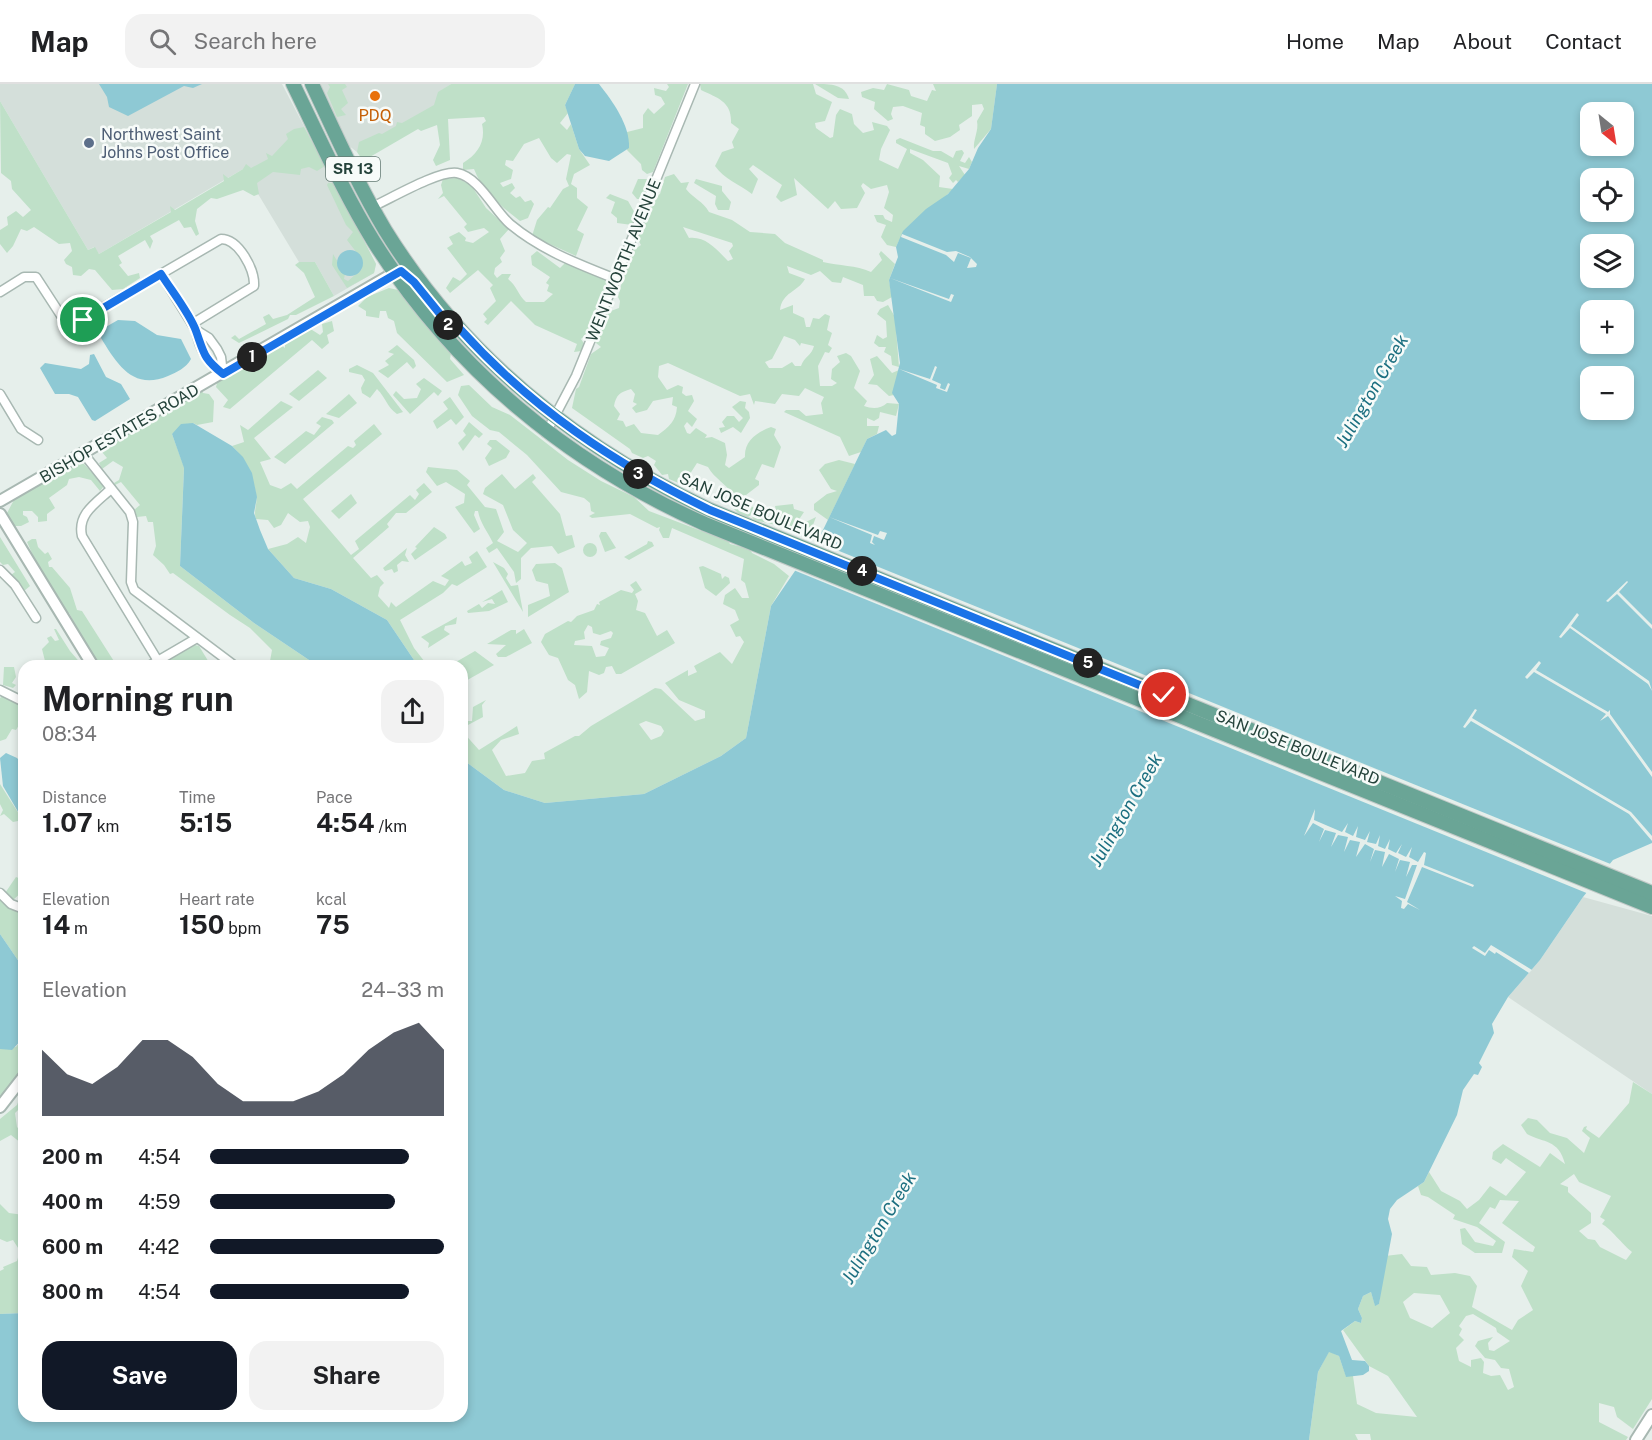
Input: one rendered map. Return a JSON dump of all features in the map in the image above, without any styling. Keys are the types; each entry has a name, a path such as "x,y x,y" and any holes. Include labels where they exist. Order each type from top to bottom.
{"main road":[{"name":"SAN JOSE BOULEVARD","path":"293,84 340,180 394,273 447,340 471,366 546,433 630,488 705,524 1620,888 1652,893"},
{"name":"SAN JOSE BOULEVARD","path":"312,85 372,207 415,274 460,329 506,377 555,418 638,474 710,510 1620,888 1652,908"},
{"path":"340,180 348,184 361,207 372,207"},
{"path":"394,273 406,273 453,330 460,329"}],"street":[{"name":"WENTWORTH AVENUE","path":"546,433 576,376 694,84"},
{"path":"372,207 443,175 458,173 470,180 509,223 532,241 554,253 616,279"},
{"path":"0,292 24,277 36,277 66,321 76,323 221,239 230,239 235,243 255,277 254,286 194,327"},
{"name":"BISHOP ESTATES ROAD","path":"0,501 394,273"},
{"path":"161,274 194,327 198,344 209,363 223,374"},
{"path":"194,327 209,338 217,349 221,357 223,374"},
{"path":"0,394 21,429 38,440"},
{"path":"83,453 130,512 133,522 131,582 134,590 227,660"},
{"path":"111,489 82,517 82,536 157,660"},
{"path":"0,514 89,660"},
{"path":"0,570 15,585 36,618"},
{"path":"160,660 196,638"},
{"path":"0,690 18,699"},
{"path":"0,893 11,904 18,907"},
{"path":"0,1107 18,1084"},
{"path":"1636,1440 1652,1415"}],"shaded area":[{"path":"0,84 282,84 376,264 374,273 334,296 315,262 299,262 243,169 99,254 94,247 88,250 0,101"},
{"path":"320,84 451,84 442,90 442,103 357,152 348,145"},
{"path":"1583,897 1652,916 1652,1094 1508,997 1540,960"}],"green space":[{"path":"328,84 345,84 347,87 342,90 348,103 341,109 346,115 337,117 327,93 330,87"},
{"path":"451,84 575,84 565,105 568,113 560,123 567,130 571,124 579,149 590,165 574,174 571,184 577,188 577,198 588,207 577,230 584,234 576,256 532,236 537,220 548,207 550,208 563,189 569,186 566,179 571,155 567,154 557,163 551,158 539,138 524,144 513,161 506,160 505,165 513,170 511,179 500,183 503,187 512,183 515,188 510,193 516,198 520,196 525,202 531,200 534,204 528,218 520,221 487,191 474,169 463,170 463,163 473,156 482,141 482,124 486,121 484,117 448,119 450,160 436,166 433,160 440,145 437,125 421,131 418,129 363,161 357,152 359,142 379,133 382,134 396,126 397,122 402,123 434,105 438,92"},
{"path":"667,84 688,84 653,172 647,174 627,150 627,132 643,128 643,115 648,108 654,114 665,104 661,97 655,95 654,88 666,91 669,87"},
{"path":"700,84 813,84 816,94 832,102 825,121 815,123 816,128 830,138 833,137 836,115 840,109 852,114 854,124 863,133 874,130 872,122 887,126 890,130 881,149 879,160 898,169 907,149 896,143 896,140 900,138 933,151 941,151 953,158 956,151 962,150 964,153 960,161 965,163 969,157 972,162 969,169 959,166 965,175 958,182 956,180 953,183 949,178 952,174 948,163 910,149 910,153 923,160 940,176 939,187 953,189 908,228 896,247 887,245 881,237 886,225 877,222 874,215 883,215 885,219 892,222 893,215 884,208 889,192 887,185 871,189 863,183 861,186 865,193 857,208 841,209 835,201 828,209 794,178 797,195 781,202 776,197 782,185 753,165 749,169 758,179 752,194 723,174 715,166 722,152 734,148 732,142 739,129 731,123 731,116 726,105 718,98 701,90"},
{"path":"815,84 837,86 844,90 849,99 838,98"},
{"path":"887,84 909,90 911,96 927,101 932,90 936,91 933,84 997,84 991,129 974,149 977,121 984,109 982,104 972,105 972,116 959,125 960,130 950,137 935,141 925,134 925,127 920,125 922,113 903,106 893,107 891,114 893,119 888,121 874,109 875,102 862,97 861,92 873,88 884,90"},
{"path":"0,101 88,250 95,247 99,254 171,212 170,206 175,210 224,181 223,174 228,178 243,169 246,164 251,168 268,159 266,153 272,156 288,139 286,134 294,129 304,127 325,166 317,171 309,167 301,169 300,175 273,172 257,183 259,194 254,196 243,190 217,199 211,198 197,209 195,221 199,234 196,236 191,227 184,228 179,220 150,236 153,241 150,249 145,240 118,256 122,263 119,265 128,276 139,273 140,278 123,289 112,290 95,270 89,269 81,276 73,275 72,267 64,260 72,251 70,243 59,244 34,227 27,231 21,229 7,253 0,244 0,230 8,225 7,217 16,211 23,217 31,210 12,189 11,181 1,173"},
{"path":"674,174 681,183 689,182 686,189 709,212 732,220 750,232 775,234 785,243 823,262 871,272 882,260 879,254 881,251 895,264 889,280 892,297 883,302 877,301 874,296 864,296 863,285 843,277 841,283 832,282 820,271 811,275 787,266 789,273 805,279 784,299 780,310 793,305 793,313 804,318 806,327 810,327 813,318 819,319 825,314 830,316 827,330 832,333 828,345 832,348 829,353 825,352 818,366 820,386 832,386 837,383 831,379 832,369 840,362 837,356 846,353 851,356 860,371 854,388 867,401 864,406 876,408 887,403 899,404 896,416 880,412 879,418 874,421 867,418 867,426 879,426 877,434 867,439 861,452 849,456 840,437 784,412 799,410 806,416 823,414 821,403 824,397 805,388 799,396 782,394 775,404 755,401 754,405 750,394 740,396 668,363 659,366 658,377 667,390 678,385 683,387 682,393 686,396 692,395 694,401 688,411 697,419 692,427 687,422 684,426 687,433 690,434 696,428 707,435 705,438 712,437 725,443 727,455 725,465 729,468 745,457 747,446 756,434 771,427 776,429 774,435 781,447 774,468 762,464 755,479 759,481 759,485 746,495 735,496 708,467 697,463 688,477 679,477 686,483 707,490 707,495 669,479 668,474 662,475 654,465 656,461 648,456 643,458 632,453 630,449 572,408 576,389 579,387 591,354 601,347 596,343 608,312 619,308 618,297 626,267 630,265 632,251 641,245 637,238 652,198 660,194 665,177","holes":["683,227 732,243 733,246 729,251 733,259 728,261 706,241 689,238","784,336 795,340 800,346 801,343 814,346 801,366 795,366 792,362 782,368 769,368 765,362 772,359","631,389 635,394 633,402 637,404 632,408 636,413 647,410 653,401 673,397 672,405 677,407 675,416 658,435 641,433 634,424 626,427 623,421 617,420 620,414 614,406 621,393"]},
{"path":"457,178 471,185 486,208 509,229 500,239 505,251 500,258 502,262 495,268 494,274 497,278 502,274 511,274 508,279 526,302 544,302 553,294 547,291 549,285 546,283 550,277 532,265 531,256 537,251 560,268 566,262 608,279 605,296 589,324 590,330 581,339 585,345 582,351 574,352 577,344 535,325 511,301 488,325 484,322 487,319 483,314 496,301 490,288 493,285 478,270 450,293 446,288 453,277 460,281 467,274 447,248 453,244 449,237 459,232 466,238 465,241 473,243 489,232 484,228 468,232 464,227 467,224 444,196 438,199 443,193 441,185 443,179"},
{"path":"638,179 647,179 649,185 642,199 637,199 632,193"},
{"path":"696,179 722,186 722,191 731,202 729,210 718,210 715,204 716,196 694,183"},
{"path":"328,183 334,183 376,264 374,273 347,288 332,265 333,254 345,274 344,279 348,281 362,269 357,253 347,240 353,232 346,225"},
{"path":"610,194 628,201 636,215 632,225 617,223 617,218 611,213 615,202 606,198"},
{"path":"299,262 315,262 334,296 296,315 290,315 288,319 239,343 231,338 235,335 239,339 266,324 263,317 269,314 273,319 287,315 315,297 304,273 295,265"},
{"path":"389,288 398,290 451,353 450,359 464,375 447,382 397,333 394,321 388,318 386,311 380,311 379,318 366,316 366,311 358,306 367,297"},
{"path":"888,305 895,317 899,367 892,365 891,356 884,352 886,347 879,347 874,343 877,335 883,339 887,337 886,321 877,314 880,309"},
{"path":"332,321 334,331 327,335 329,343 322,349 312,340 230,409 223,407 228,400 216,387 218,380 232,376 232,373 281,345 285,348 285,341 309,328 320,335 323,332 322,324"},
{"path":"397,345 414,360 416,366 413,369 407,362 388,378 378,371 389,365 385,361 394,354 388,352"},
{"path":"877,356 892,373 899,370 894,395 889,396 877,385 868,384 874,375 870,359"},
{"path":"357,365 373,373 403,412 397,414 377,389 370,398 362,393 361,388 365,380 362,375 349,372 349,369"},
{"path":"318,370 327,378 299,401 289,394"},
{"path":"424,378 442,391 438,396 434,392 410,414 393,395 396,391 404,399 417,398 421,389 416,384"},
{"path":"469,385 492,407 510,415 568,460 601,481 634,497 649,511 728,541 730,544 750,549 752,553 774,564 789,576 771,606 746,738 721,756 644,794 545,803 504,790 468,763 468,738 479,750 517,726 519,734 501,740 492,750 506,776 525,773 532,761 545,759 544,753 579,736 591,726 655,688 661,689 695,721 705,718 705,711 679,700 665,683 688,670 688,676 697,672 694,666 720,652 732,664 744,642 740,636 736,637 730,625 739,620 735,610 723,604 725,595 735,588 742,598 749,598 745,583 741,580 744,559 672,528 669,538 663,538 660,527 657,528 630,514 592,518 589,516 595,513 591,511 590,503 584,498 561,492 527,455 499,432 490,430 472,416 458,395 461,386","holes":["646,721 661,726 664,731 661,736 651,740 639,724"]},
{"path":"202,389 203,393 209,394 214,401 213,422 197,425 193,423 172,434 184,467 180,566 254,623 309,660 270,660 272,650 250,628 173,573 170,574 153,555 156,546 153,522 148,522 146,516 137,517 134,510 140,505 121,482 115,485 114,483 119,480 123,467 113,461 102,469 99,463 107,458 102,452 103,446 137,428 142,429 145,427 144,423"},
{"path":"349,394 357,403 339,418 326,414"},
{"path":"450,397 464,417 456,425 451,419 437,429 433,421 448,409 443,402"},
{"path":"281,401 293,407 254,438 271,459 260,462 270,485 281,489 291,483 297,489 348,446 353,448 356,445 354,441 374,424 382,434 303,499 351,555 359,549 355,541 410,495 415,500 419,494 416,490 424,483 432,492 406,513 396,513 387,524 389,527 353,558 371,578 377,575 384,583 380,587 378,596 389,608 391,602 396,607 433,581 445,586 449,580 441,576 462,561 465,566 472,563 469,557 477,551 487,567 457,586 452,584 443,593 400,620 414,648 423,660 414,660 387,620 331,589 294,578 268,549 287,544 298,537 306,543 310,527 308,521 300,522 288,513 281,525 274,528 268,520 256,519 253,481 245,462 232,446 244,442 240,425 248,430"},
{"path":"740,401 746,402 745,408 750,418 741,433 733,427 721,433 719,428 725,427 722,422 727,416 734,416 739,422 743,418 732,407"},
{"path":"322,417 334,423 285,464 274,457 306,431 314,435 321,426 316,423"},
{"path":"469,422 483,434 479,438 475,435 463,451 458,443 466,435 463,431"},
{"path":"490,440 496,440 510,451 506,458 489,466 485,458 492,448 487,444"},
{"path":"839,460 855,464 828,520 814,510 814,504 827,494 837,491 831,489 819,470 825,464"},
{"path":"76,462 84,464 104,486 100,491 91,480 79,477 69,479 67,485 49,498 55,508 47,514 47,521 38,522 38,517 32,511 23,511 23,515 29,522 21,526 14,526 7,513 15,498"},
{"path":"428,467 457,470 470,481 467,485 485,507 496,509 504,532 497,541 518,552 527,543 513,530 503,505 483,494 485,488 502,474 515,489 533,474 536,478 532,482 560,514 566,536 572,535 575,547 558,554 552,546 531,548 521,558 521,579 516,583 514,572 497,548 489,553 486,548 493,543 478,511 475,511 474,515 480,529 474,533 455,507 464,503 465,494 446,482 437,486 426,472"},
{"path":"351,494 357,503 339,519 331,511"},
{"path":"746,503 770,517 777,516 775,506 793,504 794,509 804,512 798,521 804,523 816,517 813,525 822,531 816,539 807,532 754,520 751,515 748,517 740,515 734,509 736,504"},
{"path":"434,527 447,538 415,560 411,554 417,548 415,547"},
{"path":"601,532 606,532 616,548 605,552 599,536"},
{"path":"0,537 30,586 24,591 11,575 15,572 8,564 3,565 0,562"},
{"path":"36,539 38,547 45,554 48,552 52,559 48,562 49,567 52,567 70,588 77,610 82,611 113,660 95,660 69,613 66,613 40,570 27,542"},
{"path":"648,541 654,546 629,560 624,557 647,544"},
{"path":"590,543 595,545 597,550 595,555 590,557 585,555 583,550 585,545"},
{"path":"407,548 405,555 409,562 402,561 397,565 398,571 394,573 392,569 385,571 383,568"},
{"path":"493,562 504,568 511,586 518,585 523,612"},
{"path":"555,563 562,568 569,592 528,617 528,605 550,596 548,584 536,581 532,570 536,564"},
{"path":"703,566 721,574 722,579 725,576 729,578 730,583 716,596 705,588 699,567"},
{"path":"636,581 642,590 635,594 638,601 636,610 645,613 657,636 667,630 675,643 621,674 616,674 612,666 606,667 604,673 599,675 589,671 587,692 579,699 575,685 568,680 558,658 549,655 541,642 545,634 568,621 571,622 577,616 594,610 597,604 600,605 599,602 621,590 632,593 634,590 630,585","holes":["588,625 592,627 593,633 600,635 611,631 613,633 611,638 601,641 600,645 609,648 605,656 596,657 592,646 574,645 575,641 585,639 584,632"]},
{"path":"502,590 508,602 489,611 468,613 467,611 479,604 482,608 488,603 495,604 492,599 482,602"},
{"path":"457,617 456,624 445,626 444,630 450,634 428,648 429,643 421,637"},
{"path":"54,629 78,660 45,660 42,649 49,642 47,638 51,636 55,641 59,640"},
{"path":"524,629 532,643 506,657 498,657 496,654 506,645 487,644 511,630 516,630 516,634"},
{"path":"195,645 199,646 208,660 170,660"},
{"path":"475,651 494,665 468,680 468,660 459,660"},
{"path":"4,667 14,667 16,677 12,683 16,685 13,688 3,685"},
{"path":"3,695 18,704 18,727 16,730 12,729 6,739 0,741 0,698"},
{"path":"486,700 482,705 483,717 468,725 468,721 472,721 473,707"},
{"path":"0,784 18,812 18,821 13,822 4,814 0,816 3,810 0,804"},
{"path":"16,877 18,878 18,896 12,901 3,896"},
{"path":"0,897 18,908 18,960 0,934"},
{"path":"18,1044 18,1075 0,1098 0,1049 16,1047"},
{"path":"1633,1082 1652,1094 1652,1399 1633,1429 1617,1417 1614,1407 1599,1403 1599,1422 1628,1437 1626,1440 1371,1440 1370,1434 1355,1434 1358,1440 1309,1440 1318,1372 1329,1351 1339,1356 1346,1376 1353,1376 1357,1404 1376,1413 1417,1417 1388,1376 1369,1366 1343,1330 1355,1321 1361,1323 1362,1318 1358,1309 1363,1296 1371,1292 1375,1305 1379,1304 1385,1256 1402,1254 1411,1266 1427,1267 1431,1275 1455,1273 1470,1276 1477,1286 1472,1307 1512,1330 1518,1320 1533,1310 1521,1286 1528,1271 1512,1257 1514,1249 1533,1252 1535,1247 1502,1223 1519,1201 1500,1200 1495,1209 1490,1207 1479,1223 1505,1242 1502,1253 1475,1253 1462,1244 1460,1229 1465,1228 1475,1242 1493,1246 1496,1241 1477,1227 1453,1219 1455,1215 1428,1197 1421,1195 1418,1186 1424,1182 1429,1172 1441,1191 1460,1201 1467,1209 1479,1200 1490,1186 1506,1196 1526,1172 1506,1158 1501,1164 1492,1159 1493,1152 1503,1144 1540,1167 1550,1153 1565,1164 1555,1146 1527,1134 1521,1125 1528,1118 1537,1120 1550,1133 1567,1138 1584,1153 1590,1138 1582,1131 1584,1127 1587,1126 1586,1129 1599,1138 1629,1103","holes":["1574,1174 1579,1182 1611,1196 1600,1217 1605,1220 1602,1224 1632,1252 1626,1260 1600,1247 1595,1240 1588,1239 1579,1231 1591,1223 1591,1213 1568,1192 1568,1187 1560,1184","1414,1293 1440,1295 1450,1313 1432,1328 1410,1318 1403,1302","1473,1314 1496,1328 1497,1332 1510,1341 1494,1351 1489,1350 1488,1343 1493,1337 1478,1341 1475,1346 1485,1358 1495,1360 1501,1368 1509,1369 1514,1387 1508,1390 1500,1375 1491,1376 1483,1373 1484,1362 1481,1358 1471,1360 1471,1367 1459,1361 1456,1348 1464,1340 1459,1335 1462,1329 1459,1326 1466,1316"]},
{"path":"18,1102 18,1110 15,1113 18,1141 11,1135 0,1141 0,1119"},
{"path":"0,1204 9,1213 18,1214 18,1248 13,1240 7,1242 0,1239"},
{"path":"18,1258 18,1313 0,1314 0,1271 4,1269 3,1267 17,1261"}],"water":[{"path":"99,84 202,84 193,88 184,86 128,116 109,107 107,97"},
{"path":"575,84 599,84 624,122 629,148 609,161 585,156 579,149 565,105"},
{"name":"Julington Creek","path":"997,84 1652,84 1652,843 1613,860 1583,897 1540,960 1508,997 1492,1024 1494,1033 1479,1063 1482,1067 1478,1075 1474,1074 1463,1090 1457,1115 1424,1182 1397,1200 1390,1209 1388,1219 1392,1234 1379,1304 1375,1306 1371,1292 1363,1296 1358,1309 1362,1318 1361,1323 1355,1321 1341,1331 1352,1360 1365,1361 1369,1366 1369,1371 1363,1375 1346,1377 1339,1356 1329,1352 1318,1372 1309,1440 0,1440 0,1314 18,1313 18,1422 468,1422 468,763 504,790 545,803 644,794 721,756 746,738 771,606 823,530 867,439 886,430 892,436 896,434 899,404 892,393 900,363 889,280 898,257 896,247 903,231 926,209 948,194 969,169 978,148 991,129"},
{"path":"350,250 359,254 363,263 359,272 350,276 341,272 337,263 341,254"},
{"path":"118,320 135,321 157,335 181,339 191,359 178,371 156,380 136,377 120,365 101,338 104,328"},
{"path":"94,354 106,377 121,384 130,399 95,421 92,420 78,397 69,394 55,394 40,368 45,363 81,369 89,364 90,355"},
{"path":"193,423 232,446 243,457 252,473 257,497 254,513 268,549 294,578 331,589 387,620 414,660 309,660 254,623 180,566 184,468 172,434 181,424"},
{"path":"6,753 18,759 18,812 3,786 0,758"},
{"path":"0,934 18,960 18,1044 12,1050 0,1049"}],"pier":[{"path":"902,234 947,252 956,251 971,258 958,253 954,262 946,255 901,237"},
{"path":"971,258 977,264 976,267 967,268"},
{"path":"890,278 949,299 951,294 954,295 951,302"},
{"path":"935,366 937,367 932,380 941,384 940,388 945,390 948,383 950,384 947,392 936,388 937,385 899,369 930,379"},
{"path":"829,517 878,535 880,531 887,533 884,540 874,536 872,542 875,545 870,543 872,535"},
{"path":"812,540 1613,865 1589,894 791,569"},
{"path":"1627,581 1619,592 1652,625 1652,629 1617,594 1608,602 1606,601"},
{"path":"1577,613 1579,615 1571,626 1649,681 1652,691 1648,684 1570,628 1561,638 1559,637"},
{"path":"1539,661 1541,663 1536,670 1608,712 1610,710 1610,714 1652,772 1652,777 1608,716 1600,721 1606,714 1534,672 1527,679 1525,677"},
{"path":"1475,709 1477,710 1472,718 1631,812 1652,836 1652,841 1629,814 1471,721 1465,728 1463,727"},
{"path":"1315,809 1314,820 1342,832 1348,823 1345,832 1353,836 1358,826 1356,837 1365,840 1370,831 1367,842 1376,844 1380,835 1378,846 1385,849 1390,839 1388,849 1396,853 1402,844 1398,853 1406,857 1412,847 1409,857 1418,862 1424,852 1426,853 1424,865 1474,885 1473,887 1422,867 1407,902 1420,910 1408,904 1404,909 1401,908 1402,901 1395,896 1405,899 1417,865 1412,865 1406,877 1410,862 1400,860 1395,872 1399,859 1389,854 1382,867 1385,852 1375,850 1370,862 1374,849 1365,844 1356,857 1360,842 1350,840 1344,852 1348,837 1338,835 1331,847 1336,833 1325,830 1319,842 1324,829 1313,823 1304,836"},
{"path":"1491,945 1532,970 1529,973 1496,952 1495,954 1489,950 1485,956 1472,948 1474,946 1485,953"}],"place":[{"name":"PDQ","path":"375,96"},
{"name":"Northwest Saint Johns Post Office","path":"89,143"}],"route":[{"path":"83,320 161,274 196,330 198,344 209,363 223,374 401,271 414,282 453,330 460,329 483,355 531,399 593,446 638,474 710,510 1164,695"}]}
